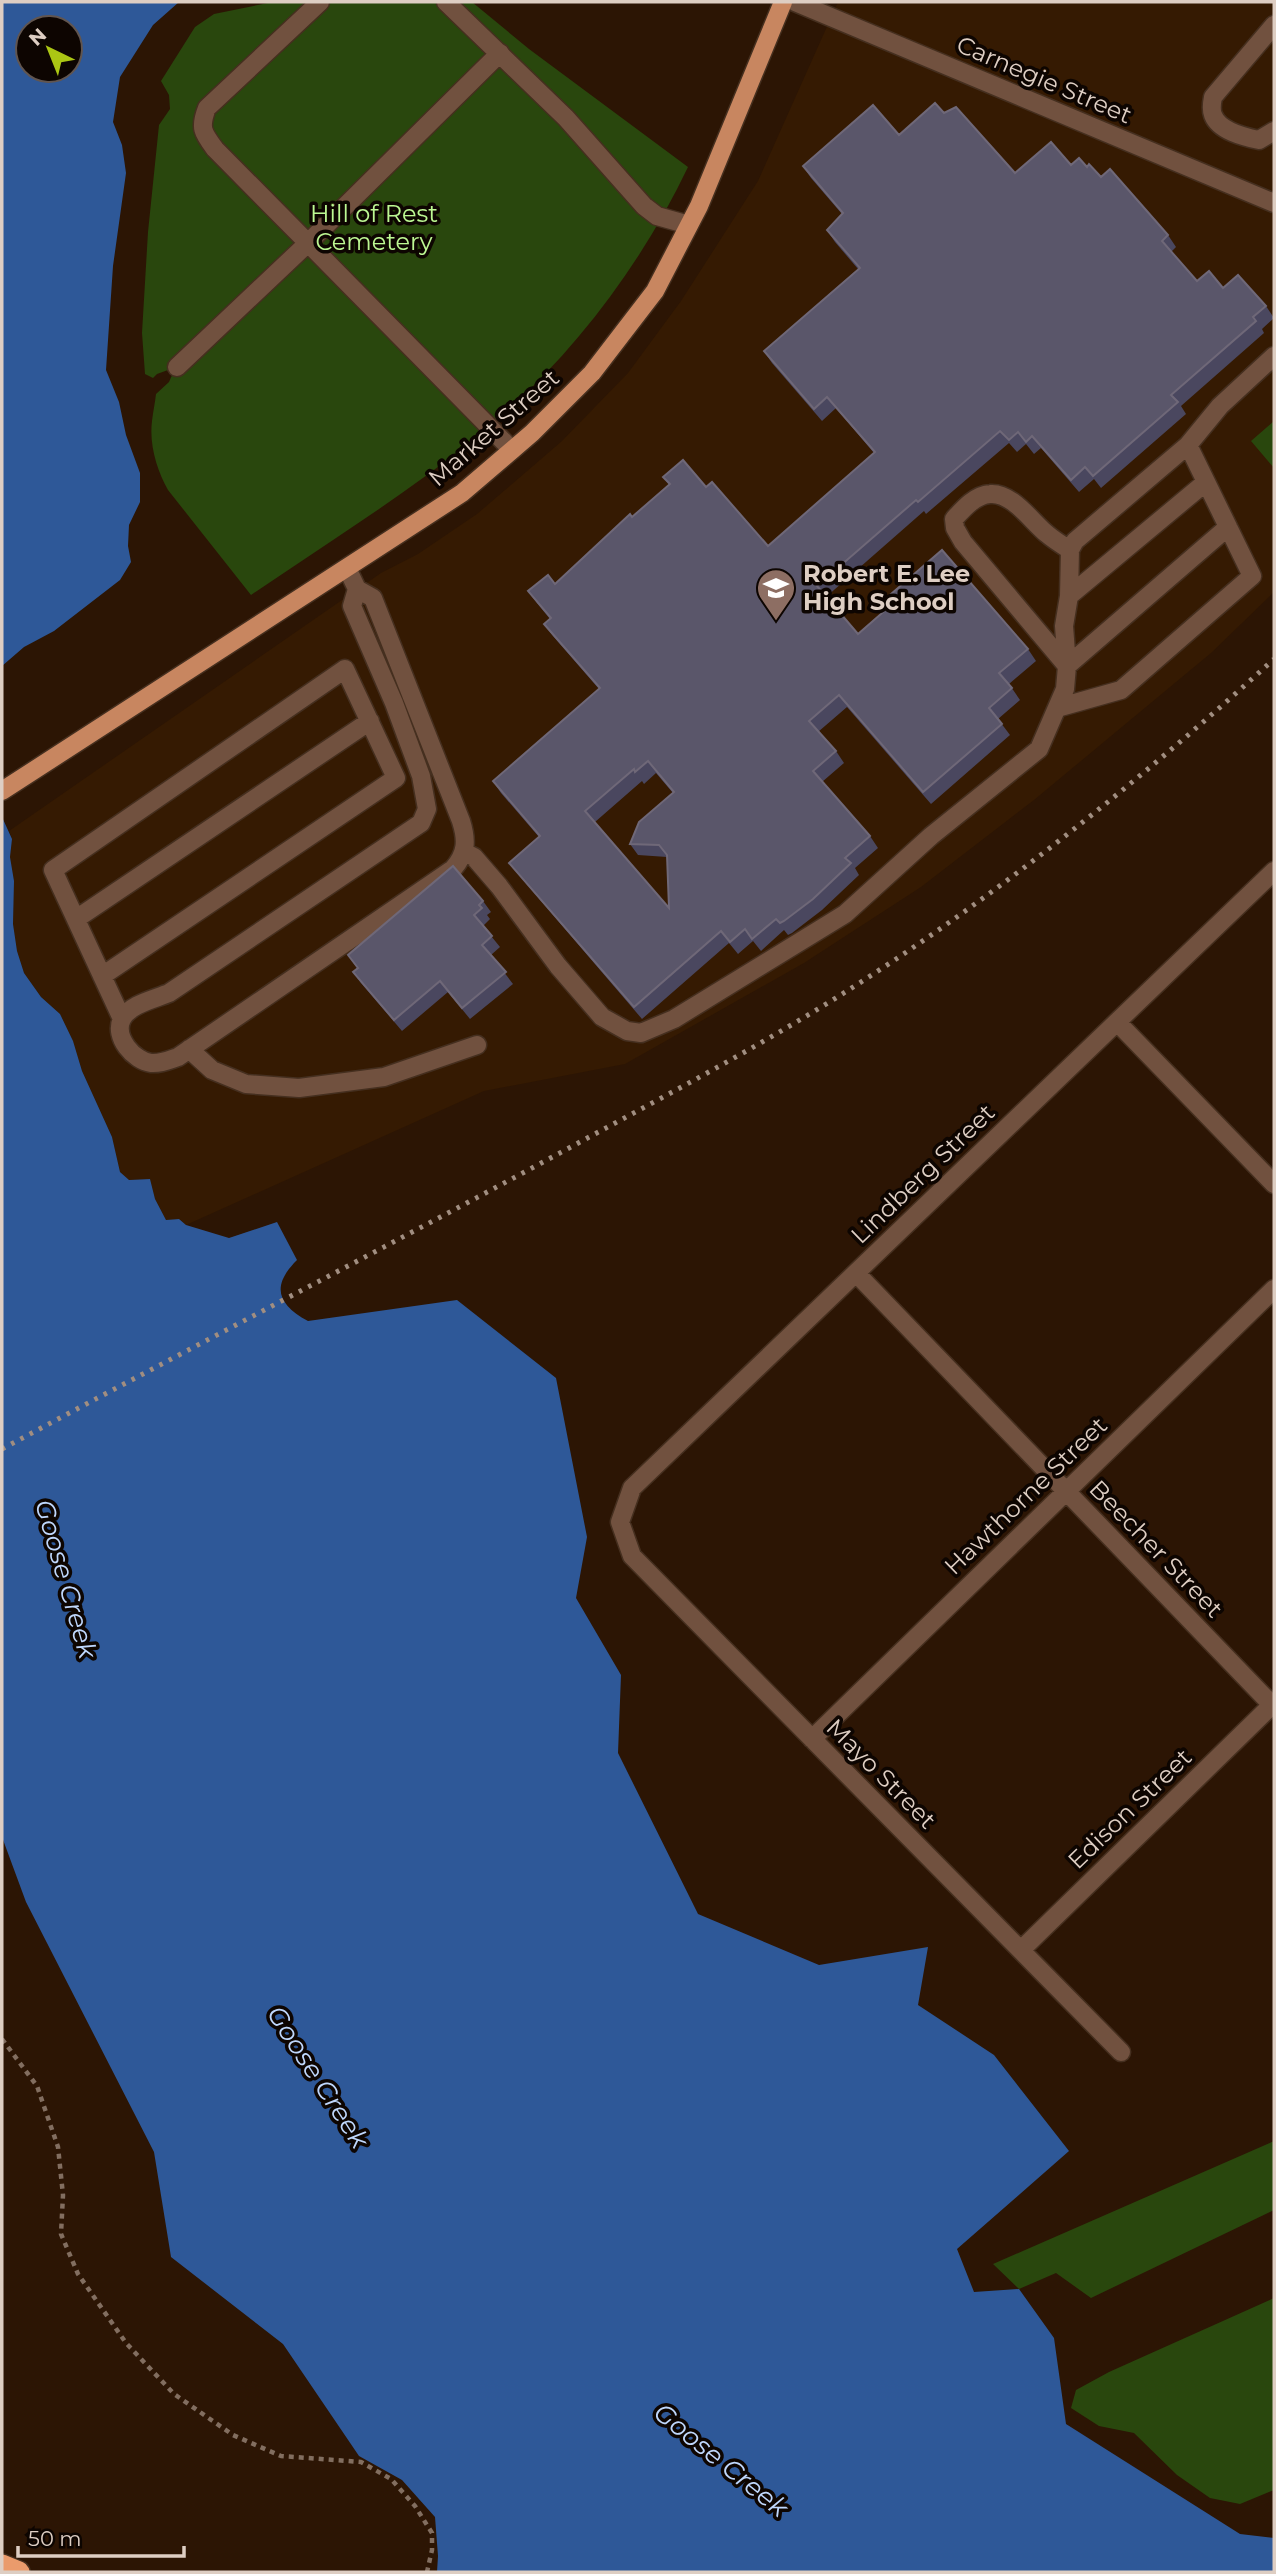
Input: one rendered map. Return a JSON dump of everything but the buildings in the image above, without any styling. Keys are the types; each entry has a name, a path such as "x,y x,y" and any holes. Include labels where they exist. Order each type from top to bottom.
{"highway":[{"path":"2,2565 19,2572"}],"main road":[{"name":"Market Street","path":"2,791 461,493 512,450 592,373 655,291 699,206 783,2"}],"street":[{"path":"320,2 207,108 201,122 203,131 215,149 512,450"},
{"path":"446,2 566,118 644,206 657,216 689,225"},
{"name":"Carnegie Street","path":"795,2 1274,203"},
{"path":"1274,25 1213,97 1212,105 1213,114 1219,123 1245,137 1259,140 1274,131"},
{"path":"177,367 308,243 500,53"},
{"path":"464,852 474,857 499,886 558,966 596,1010 614,1025 641,1033 674,1019 845,914 932,836 1039,749 1065,689 1067,666 1064,626 1069,596 1070,550 1075,541 1188,445 1227,398 1274,356"},
{"path":"1057,708 1122,690 1252,576 1188,445"},
{"path":"1069,596 1206,482"},
{"path":"1067,666 963,542 955,528 954,519 977,498 990,493 1002,496 1070,550"},
{"path":"1067,666 1228,527"},
{"path":"347,568 357,589 373,598 461,821 466,836 464,852 453,869 189,1049 165,1062 151,1063 136,1058 125,1045 120,1032 122,1019 53,870 345,669 396,778"},
{"path":"122,1019 132,1009 169,993 421,823 427,809 421,776 352,606 357,589"},
{"path":"76,919 370,721"},
{"path":"102,976 396,778 421,776"},
{"name":"Lindberg Street","path":"620,1522 632,1488 1274,871"},
{"path":"1117,1022 1274,1184"},
{"path":"189,1049 212,1070 246,1084 299,1088 384,1077 477,1045"},
{"name":"Beecher Street","path":"856,1273 1274,1705"},
{"name":"Hawthorne Street","path":"813,1739 1274,1289"},
{"name":"Mayo Street","path":"620,1522 632,1556 1121,2052"},
{"name":"Edison Street","path":"1021,1950 1274,1705"}],"path":[{"path":"2,2039 37,2086 58,2147 63,2194 61,2234 78,2274 126,2343 174,2394 233,2435 281,2456 361,2462 391,2479 415,2506 432,2533 432,2550 426,2572"}],"shaded area":[{"name":"Robert E. Lee High School","path":"838,2 1274,2 1274,592 1211,653 1034,800 921,887 804,963 625,1064 484,1091 186,1225 179,1219 166,1220 155,1199 150,1179 129,1180 120,1172 112,1137 60,1014 41,997 24,973 13,924 14,881 10,857 12,839 9,831 381,573 418,554 477,514 562,441 628,373 681,301 758,181"}],"green space":[{"name":"Hill of Rest Cemetery","path":"273,2 472,2 529,49 688,167 646,244 622,281 596,316 538,382 446,461 251,595 168,490 160,474 153,448 152,421 156,394 169,382 172,375 168,370 153,378 145,374 142,333 148,232 159,125 170,109 169,95 161,81 195,27 214,14"},
{"path":"1274,421 1274,468 1251,441"},
{"path":"1274,2141 1274,2210 1091,2298 1056,2273 1019,2289 993,2264"},
{"path":"1274,2298 1274,2490 1240,2504 1210,2498 1177,2475 1134,2433 1099,2426 1071,2408 1076,2390 1109,2372"}],"water":[{"path":"2,2 179,2 153,25 120,77 113,122 122,145 126,173 113,266 106,370 119,402 126,435 140,473 140,502 129,525 128,546 131,562 120,580 54,631 24,647 2,666"},
{"name":"Goose Creek","path":"2,817 12,839 10,857 14,881 13,924 24,973 41,997 60,1014 112,1137 120,1172 129,1180 150,1179 155,1199 166,1220 179,1219 186,1225 229,1238 277,1222 297,1260 283,1278 281,1294 290,1308 308,1321 457,1300 556,1378 587,1537 576,1598 621,1675 618,1753 698,1914 819,1965 928,1947 918,2005 994,2055 1069,2151 957,2249 974,2292 1019,2289 1054,2338 1066,2424 1240,2534 1274,2538 1274,2572 437,2572 435,2517 402,2480 359,2456 283,2344 171,2257 154,2152 26,1902 2,1837"}],"railway":[{"path":"2,1449 569,1148 739,1055 839,996 953,920 1064,837 1274,659"}],"place":[{"name":"Robert E. Lee High School","path":"776,622"}]}
